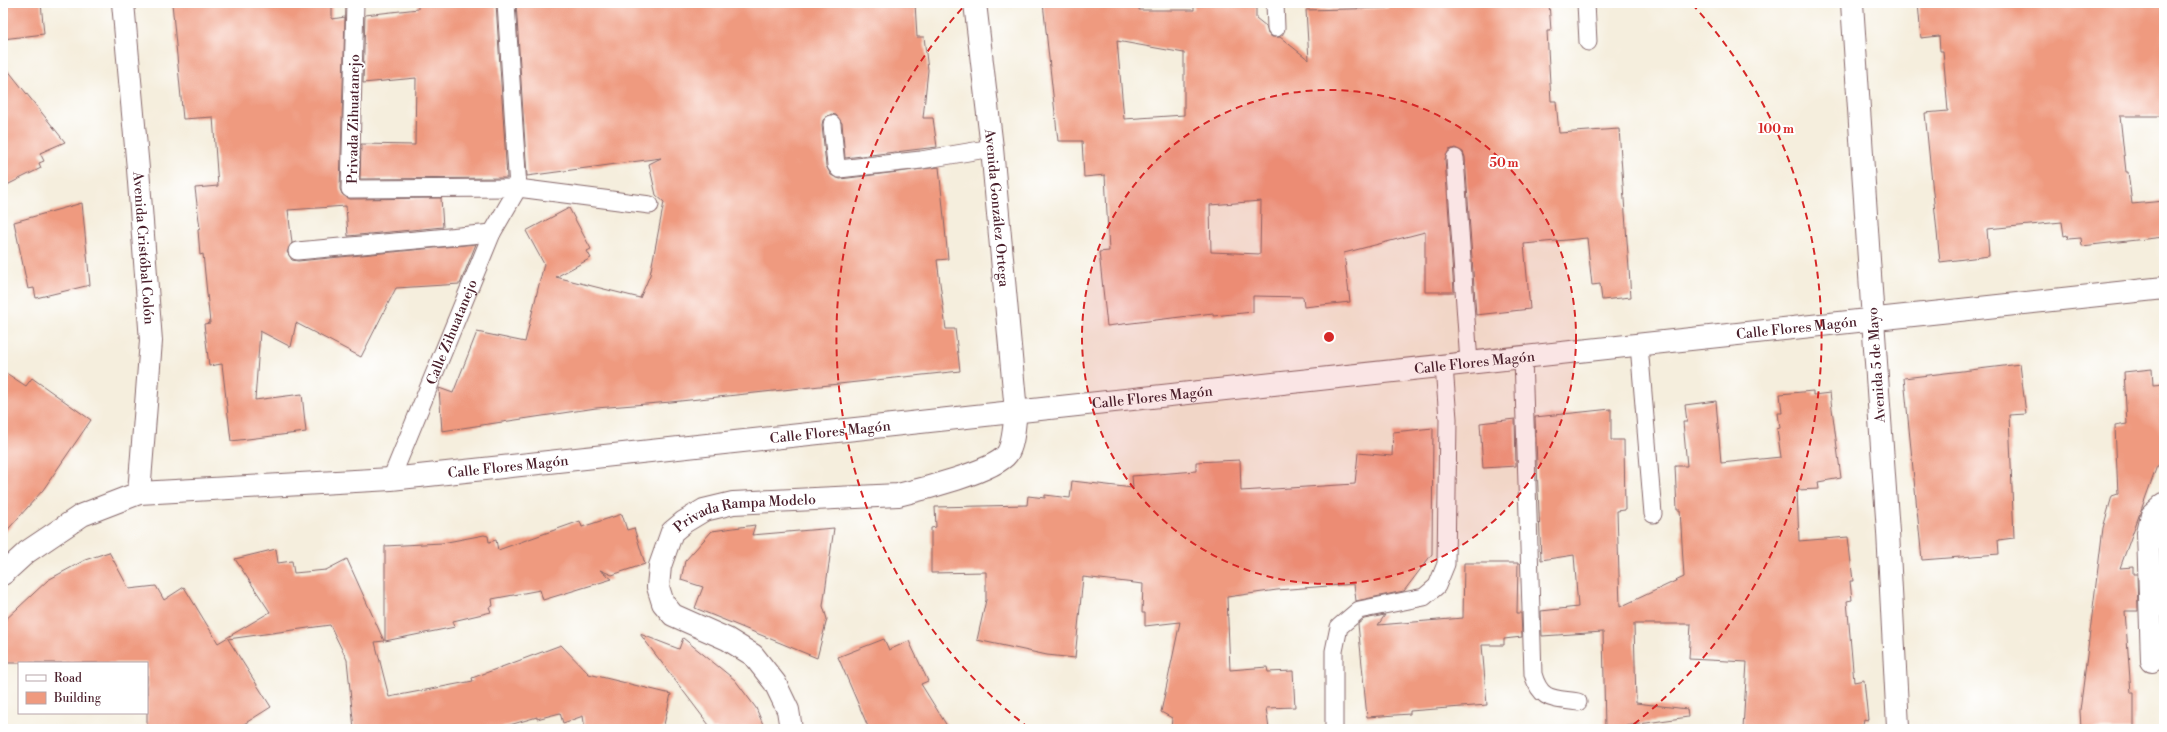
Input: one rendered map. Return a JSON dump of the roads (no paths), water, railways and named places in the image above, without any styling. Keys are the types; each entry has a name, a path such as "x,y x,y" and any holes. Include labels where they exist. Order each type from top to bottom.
{"street":[{"name":"Avenida Cristóbal Colón","path":"122,3 138,169 151,341 139,493"},
{"name":"Avenida González Ortega","path":"975,3 992,148 1016,412"},
{"name":"Avenida 5 de Mayo","path":"1852,3 1888,540 1898,727"},
{"name":"Calle Flores Magón","path":"3,574 27,552 82,515 139,493 391,479 2164,288"},
{"name":"Privada Rampa Modelo","path":"791,729 788,710 775,683 753,655 727,639 673,615 663,603 658,588 660,566 672,532 684,522 704,510 733,503 898,494 918,491 991,467 1007,454 1016,412"},
{"path":"2152,661 2148,532 2152,515 2164,504"}],"lane":[{"name":"Privada Zihuatanejo","path":"355,3 350,189 518,188"},
{"path":"506,3 518,188 650,205"},
{"path":"1275,3 1276,28"},
{"path":"1586,3 1588,42"},
{"path":"832,124 836,165 839,169 921,160 992,148"},
{"path":"1455,158 1469,363"},
{"name":"Calle Zihuatanejo","path":"391,479 492,233 518,188"},
{"path":"296,251 492,233"},
{"path":"1639,345 1653,514"},
{"path":"1523,357 1533,674 1537,688 1548,697 1578,702"},
{"path":"1334,729 1334,651 1339,627 1359,610 1424,597 1437,586 1446,564 1448,418 1444,366"}]}
